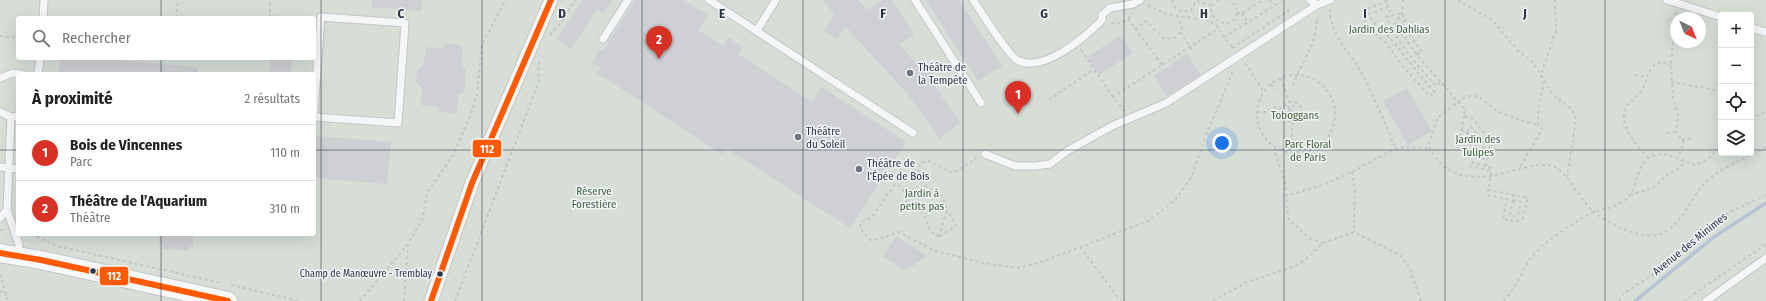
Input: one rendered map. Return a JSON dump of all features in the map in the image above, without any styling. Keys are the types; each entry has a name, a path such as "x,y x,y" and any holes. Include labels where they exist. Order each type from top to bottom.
{"main road":[{"path":"0,253 228,301"}],"street":[{"path":"431,301 472,183 550,0"}],"lane":[{"path":"43,16 44,0"},
{"path":"603,39 628,0"},
{"path":"708,0 757,30 913,133"},
{"path":"757,30 776,0"},
{"path":"915,0 981,103"},
{"path":"973,0 1016,60 1030,63 1060,54 1076,43 1102,20 1102,15 1110,8 1133,4 1140,0"},
{"path":"1310,0 1317,5"},
{"path":"985,154 1015,166 1050,164 1067,151 1131,117 1166,103 1317,5 1330,0"},
{"path":"1667,0 1718,16"},
{"path":"316,85 321,18 405,23 398,123 316,117"},
{"path":"1754,29 1766,32"},
{"path":"38,72 40,60"},
{"path":"0,78 16,73"},
{"path":"0,112 15,117 9,168 7,210 16,236"},
{"path":"0,167 16,169"},
{"path":"0,218 7,210"},
{"path":"16,236 19,244 18,256"},
{"path":"1706,301 1766,258"}],"path":[{"path":"176,16 178,0"},
{"path":"270,0 270,16"},
{"path":"360,301 408,244 422,220 427,193 453,155 469,119 476,95 482,44 506,0"},
{"path":"551,26 545,40 556,30 574,0"},
{"path":"1143,0 1156,10 1168,15 1208,20 1219,28 1264,92"},
{"path":"1172,0 1174,7 1185,12 1191,10 1197,0 1213,6"},
{"path":"1219,0 1213,6 1212,12 1213,17 1218,22 1223,24 1234,19 1237,13 1236,7 1230,0"},
{"path":"1237,13 1242,13 1263,0"},
{"path":"1269,0 1276,5"},
{"path":"1224,37 1284,0"},
{"path":"1403,0 1402,12 1405,20 1403,25 1422,52 1417,55"},
{"path":"1458,0 1492,20 1519,52 1531,60 1553,95 1573,110 1576,120 1567,178"},
{"path":"1538,125 1539,102 1543,88 1541,75 1556,30 1555,0"},
{"path":"1388,7 1369,14 1373,24 1388,36 1412,67 1435,92 1430,96 1404,68 1386,43 1368,27 1362,11 1386,1 1392,16"},
{"path":"1676,3 1671,82 1673,99 1678,113 1676,132 1682,140 1683,146 1678,157"},
{"path":"1102,20 1116,23 1128,19 1133,12 1133,4"},
{"path":"1293,85 1296,76 1312,47 1317,28 1317,5"},
{"path":"1330,8 1330,16 1340,44 1364,76 1396,148"},
{"path":"1185,12 1185,17"},
{"path":"1402,12 1386,17 1392,30 1415,62 1436,86"},
{"path":"1402,12 1395,24 1417,55 1465,109 1460,136 1470,155 1488,160"},
{"path":"1242,13 1247,22"},
{"path":"1135,29 1146,21 1163,38 1173,38 1180,32 1182,23 1177,16"},
{"path":"1128,19 1162,65"},
{"path":"1113,97 1219,28"},
{"path":"1180,32 1194,52"},
{"path":"0,36 16,38"},
{"path":"1076,43 1113,97 1131,117"},
{"path":"940,237 930,232 924,215 919,209 907,202 905,192 899,185 895,184 872,217 864,220 860,225 863,233 871,240 899,232 935,251 983,263 1018,268 1039,263 1150,220 1176,199 1191,178 1205,138 1238,56"},
{"path":"455,301 539,81 539,58"},
{"path":"1648,158 1632,138 1624,120 1627,107 1632,99 1642,90 1646,77 1652,67 1657,64 1671,64"},
{"path":"1049,100 1094,69"},
{"path":"1635,75 1646,77"},
{"path":"1296,76 1309,78 1320,84 1329,94 1334,106 1334,118 1331,131 1323,142 1307,152 1298,153 1282,151 1265,139 1259,127 1257,112 1259,102 1264,92 1271,84 1281,78 1296,76"},
{"path":"1281,78 1291,110"},
{"path":"1432,90 1441,82"},
{"path":"1671,82 1718,90"},
{"path":"1271,84 1275,90"},
{"path":"1519,169 1542,129 1538,125 1514,119 1495,110 1479,97 1473,96 1464,98 1438,117 1428,145 1434,158 1454,174 1478,177 1490,176 1519,169 1551,166 1561,170 1593,211 1632,233 1648,235 1660,234 1681,219 1693,196 1706,182 1727,167 1766,147"},
{"path":"1282,109 1289,104 1297,103"},
{"path":"1280,119 1297,103"},
{"path":"1293,122 1301,117 1301,107 1297,103"},
{"path":"1257,112 1268,112 1275,106 1282,109"},
{"path":"1282,109 1283,117"},
{"path":"1754,118 1766,112"},
{"path":"1464,116 1472,118 1491,142 1486,166"},
{"path":"1283,117 1293,122"},
{"path":"1293,122 1292,136 1298,153"},
{"path":"1482,153 1484,143 1471,127 1466,137 1474,149 1482,153 1489,154"},
{"path":"1462,130 1469,133 1478,144 1474,149 1473,156"},
{"path":"1666,133 1676,132"},
{"path":"1682,140 1694,138"},
{"path":"1282,151 1285,142"},
{"path":"1303,142 1307,152"},
{"path":"1275,147 1276,156 1285,180 1285,196 1288,218 1309,238 1323,243"},
{"path":"1285,196 1323,185 1352,172 1396,148 1430,148"},
{"path":"1630,195 1638,173 1648,158 1660,154 1678,157 1686,162 1696,165 1701,163 1718,149"},
{"path":"940,237 956,226 946,210 941,195 928,188 918,176 920,163 930,161 953,173 985,154"},
{"path":"1488,190 1528,198 1523,218 1516,222 1503,219 1507,200 1487,195 1491,171 1491,168 1471,162 1471,166 1491,171"},
{"path":"1504,301 1518,282 1530,259 1563,229 1593,211 1612,208 1630,195 1652,188 1668,174 1675,171 1686,162"},
{"path":"1352,172 1355,189 1354,232"},
{"path":"1513,200 1522,202 1518,215 1515,216 1510,215 1513,200 1514,195"},
{"name":"Avenue des Minimes","path":"1619,301 1623,294 1658,271 1724,215 1766,195"},
{"path":"940,237 946,210"},
{"path":"1213,301 1247,282 1295,266 1323,243 1354,232 1401,256 1410,268 1421,301"},
{"path":"35,236 57,246 300,301"},
{"path":"404,301 408,244"},
{"path":"1684,301 1766,244"},
{"path":"1080,247 1121,301"},
{"path":"0,274 8,301"},
{"path":"0,291 6,295"}],"green space":[{"path":"0,0 1766,0 1766,301 0,301"}],"building":[{"path":"372,0 422,0 421,11 372,7"},
{"path":"582,0 612,0 604,14 597,9 571,49 557,40"},
{"path":"635,0 684,0 708,15 698,30 723,46 728,37 743,47 738,54 812,102 822,87 906,142 850,228 726,148 722,154 597,73 601,68 592,63 600,49 603,51"},
{"name":"Théâtre de la Tempête","path":"822,0 858,0 867,10 882,0 892,0 914,35 899,44 920,68 924,64 936,77 932,82 960,123 939,138 912,99 845,26 837,39 824,31 835,14"},
{"path":"926,0 959,0 1002,66 978,81"},
{"path":"1121,35 1133,53 1099,75 1087,57"},
{"path":"445,44 463,45 461,67 466,68 464,93 459,93 457,113 439,112 439,107 421,105 422,88 416,81 417,71 424,64 426,47 444,49"},
{"path":"1187,54 1201,75 1167,96 1154,76"},
{"path":"60,60 117,60 198,67 198,72 59,72"},
{"path":"270,60 292,60 291,72 269,72"},
{"path":"1407,88 1432,131 1408,145 1383,101"},
{"path":"316,136 391,142 387,184 316,178"},
{"path":"159,236 193,236 193,247 189,246 189,250 163,249 163,245 159,245"},
{"path":"896,236 927,256 905,271 883,256"}],"waterway":[{"path":"1635,301 1714,237 1766,203"}],"transit line":[{"name":"112","path":"431,301 472,183 551,0"},
{"name":"112","path":"0,253 41,260 228,301"}],"place":[{"name":"Théâtre de l’Aquarium","path":"659,59"},
{"name":"Théâtre de la Tempête","path":"910,73"},
{"name":"Bois de Vincennes","path":"1018,114"},
{"name":"Théâtre du Soleil","path":"798,137"},
{"name":"Théâtre de l'Épée de Bois","path":"859,169"},
{"name":"Champ de Manœuvre - Tremblay","path":"440,274"}],"park label":[{"name":"Jardin des Dahlias","path":"1389,29"},
{"name":"Toboggans","path":"1295,115"},
{"name":"Jardin des Tulipes","path":"1478,145"},
{"name":"Parc Floral de Paris","path":"1308,150"},
{"name":"Réserve Forestière","path":"594,197"},
{"name":"Jardin à petits pas","path":"922,199"}]}
